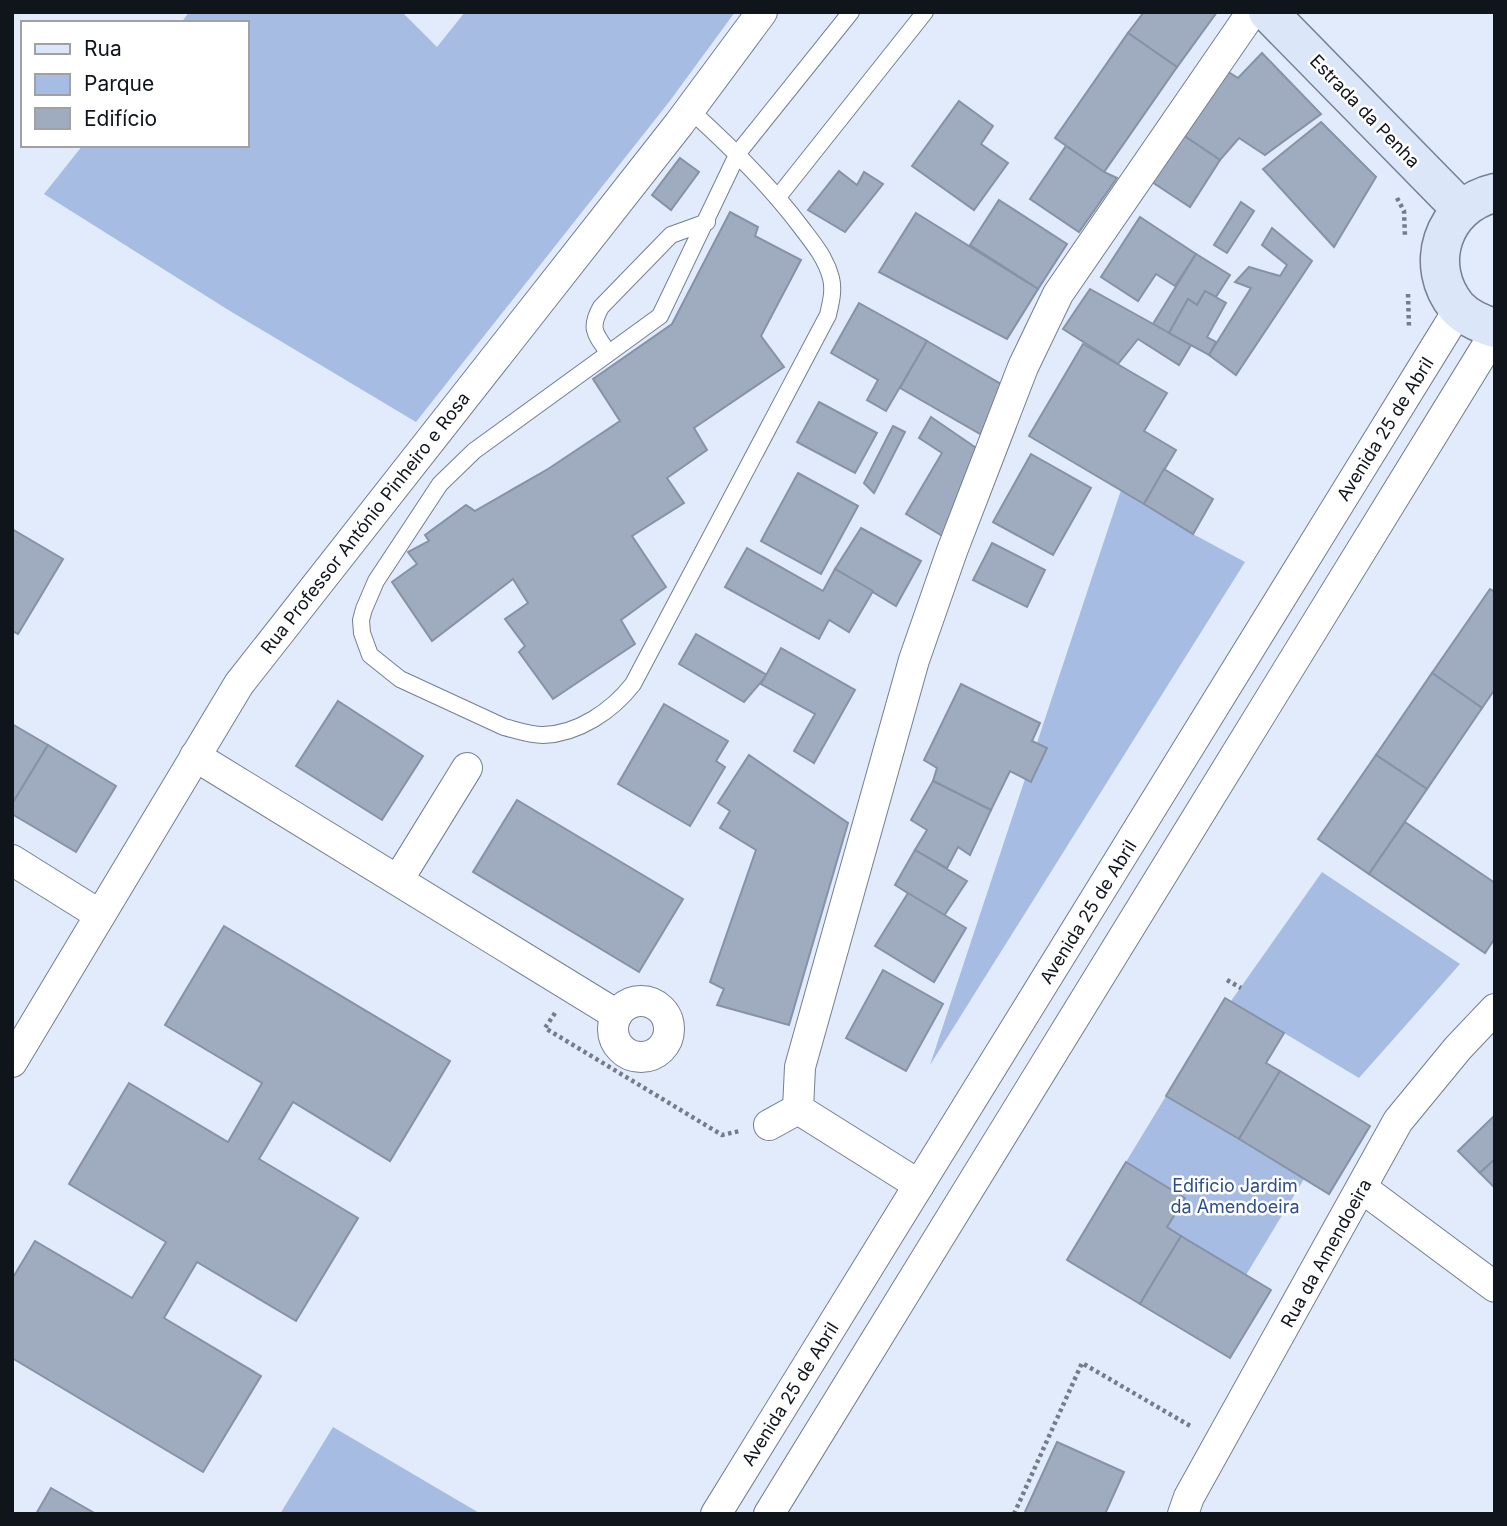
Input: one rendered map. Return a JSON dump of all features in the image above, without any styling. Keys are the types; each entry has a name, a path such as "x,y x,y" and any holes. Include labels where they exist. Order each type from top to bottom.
{"street":[{"name":"Rua Professor António Pinheiro e Rosa","path":"12,1062 239,684 690,110 761,12"},
{"path":"798,1109 800,1067 914,660 952,551 1023,368 1058,294 1252,12"},
{"name":"Estrada da Penha","path":"1268,12 1461,209"},
{"path":"1495,193 1481,196 1461,209 1447,226 1440,247 1439,270 1446,291 1459,309 1477,322 1495,328"},
{"name":"Avenida 25 de Abril","path":"716,1514 1459,309"},
{"path":"769,1514 1495,334"},
{"path":"195,756 617,1015"},
{"path":"398,880 467,768"},
{"path":"12,860 100,915"},
{"name":"Rua da Amendoeira","path":"1183,1514 1189,1497 1398,1121 1458,1048 1495,1009"},
{"path":"769,1125 798,1109"},
{"path":"798,1109 919,1185"},
{"path":"1362,1188 1495,1287"}],"lane":[{"path":"690,110 738,153 778,197 826,263 832,280 833,297 828,315 633,684 622,699 593,719 563,732 541,735 520,732 400,679 370,655 364,643 361,620 368,596 440,484 474,451 660,316 738,153 852,12"},
{"path":"778,197 925,12"},
{"path":"608,352 596,336 593,321 601,307 671,235 707,222"}],"path":[{"path":"1227,980 1241,988"},
{"path":"572,987 545,1028 722,1135 769,1125"},
{"path":"1014,1514 1082,1363 1220,1443"}],"green space":[{"path":"189,12 402,12 437,47 465,12 735,12 669,102 416,422 230,311 44,194 81,147 248,147 248,21 182,21"},
{"path":"1121,490 1245,562 930,1065"},
{"path":"1322,872 1460,964 1359,1078 1231,1001"},
{"name":"Edificio Jardim da Amendoeira","path":"1166,1096 1304,1179 1246,1275 1167,1227 1185,1198 1126,1162"},
{"path":"333,1427 481,1514 280,1514"}],"building":[{"path":"1144,12 1217,12 1177,67 1128,33"},
{"path":"1128,33 1177,67 1104,172 1055,138"},
{"path":"1262,53 1321,114 1265,155 1239,138 1220,160 1183,135 1227,71 1238,78"},
{"path":"959,101 993,126 981,144 1008,163 974,210 912,166"},
{"path":"1321,122 1376,177 1334,247 1263,169"},
{"path":"1183,135 1220,160 1190,207 1152,182"},
{"path":"1066,146 1117,178 1079,232 1030,199"},
{"path":"680,158 699,172 671,210 652,195"},
{"path":"839,171 857,185 864,172 883,184 845,232 808,210"},
{"path":"999,200 1067,244 1038,289 970,245"},
{"path":"1241,202 1254,211 1227,253 1214,245"},
{"path":"730,212 758,227 755,236 801,260 761,336 784,367 694,428 707,450 667,478 684,503 632,536 666,587 621,620 635,644 553,699 519,652 525,646 505,619 528,603 513,579 432,641 392,582 417,564 408,552 429,541 425,535 466,505 475,511 548,469 620,421 593,379 672,324"},
{"path":"916,213 1038,289 1007,339 879,272"},
{"path":"1140,217 1196,254 1175,286 1156,274 1138,301 1101,277"},
{"path":"1272,228 1312,261 1236,375 1209,355 1251,288 1235,282 1249,267 1280,276 1287,265 1262,245"},
{"path":"1196,254 1230,275 1216,297 1205,291 1197,305 1188,299 1169,333 1153,324"},
{"path":"1090,289 1191,345 1179,365 1138,339 1118,364 1063,329"},
{"path":"1205,291 1226,303 1207,337 1216,342 1209,355 1169,333 1188,299 1197,305"},
{"path":"859,303 927,341 886,411 867,400 878,380 831,353"},
{"path":"927,341 1006,387 982,435 900,388"},
{"path":"1083,344 1167,393 1144,431 1176,450 1144,504 1029,436"},
{"path":"819,402 877,433 855,473 797,442"},
{"path":"931,417 979,450 949,540 906,514 942,453 919,438"},
{"path":"893,426 905,432 874,493 864,483"},
{"path":"1031,454 1091,488 1053,555 993,522"},
{"path":"1164,469 1213,499 1193,534 1144,504"},
{"path":"798,473 858,506 821,574 761,541"},
{"path":"861,528 921,561 896,606 835,569"},
{"path":"12,529 63,559 18,634 12,631"},
{"path":"992,543 1045,570 1027,607 973,580"},
{"path":"747,548 823,591 835,569 873,591 849,632 829,620 819,639 725,587"},
{"path":"1490,589 1495,592 1495,689 1482,708 1432,673"},
{"path":"696,634 767,675 744,702 679,664"},
{"path":"781,648 855,690 814,763 794,751 815,714 761,684"},
{"path":"1432,673 1482,708 1427,789 1376,755"},
{"path":"961,684 1040,723 1032,741 1047,748 1031,782 1010,771 991,810 933,781 937,768 924,760"},
{"path":"338,701 423,756 382,820 296,766"},
{"path":"664,704 728,741 716,761 725,767 690,826 618,784"},
{"path":"12,724 48,745 12,804"},
{"path":"48,745 116,786 76,852 12,814 12,804"},
{"path":"749,755 848,823 789,1025 717,1005 724,989 710,982 756,850 720,828 730,811 718,803"},
{"path":"1376,755 1427,789 1369,874 1318,839"},
{"path":"933,781 991,810 970,855 958,847 947,868 915,850 927,830 911,820"},
{"path":"517,800 683,899 639,972 473,872"},
{"path":"1405,822 1495,883 1495,938 1485,953 1369,874"},
{"path":"915,850 967,881 944,916 895,885"},
{"path":"908,893 966,928 934,982 875,946"},
{"path":"224,926 450,1061 390,1161 293,1102 259,1159 358,1218 296,1321 197,1262 164,1318 261,1376 203,1472 12,1358 12,1279 35,1241 132,1298 166,1242 69,1184 129,1083 228,1142 262,1083 165,1025"},
{"path":"883,970 943,1004 906,1071 846,1038"},
{"path":"1225,998 1284,1033 1266,1063 1280,1071 1239,1139 1166,1096"},
{"path":"1280,1071 1370,1126 1329,1194 1239,1139"},
{"path":"1495,1115 1495,1159 1480,1173 1458,1151"},
{"path":"1495,1159 1495,1188 1480,1173"},
{"path":"1126,1162 1185,1198 1167,1227 1181,1236 1140,1304 1067,1260"},
{"path":"1181,1236 1271,1290 1230,1358 1140,1304"},
{"path":"1057,1442 1124,1472 1105,1514 1024,1514"},
{"path":"51,1488 96,1514 36,1514"}]}
